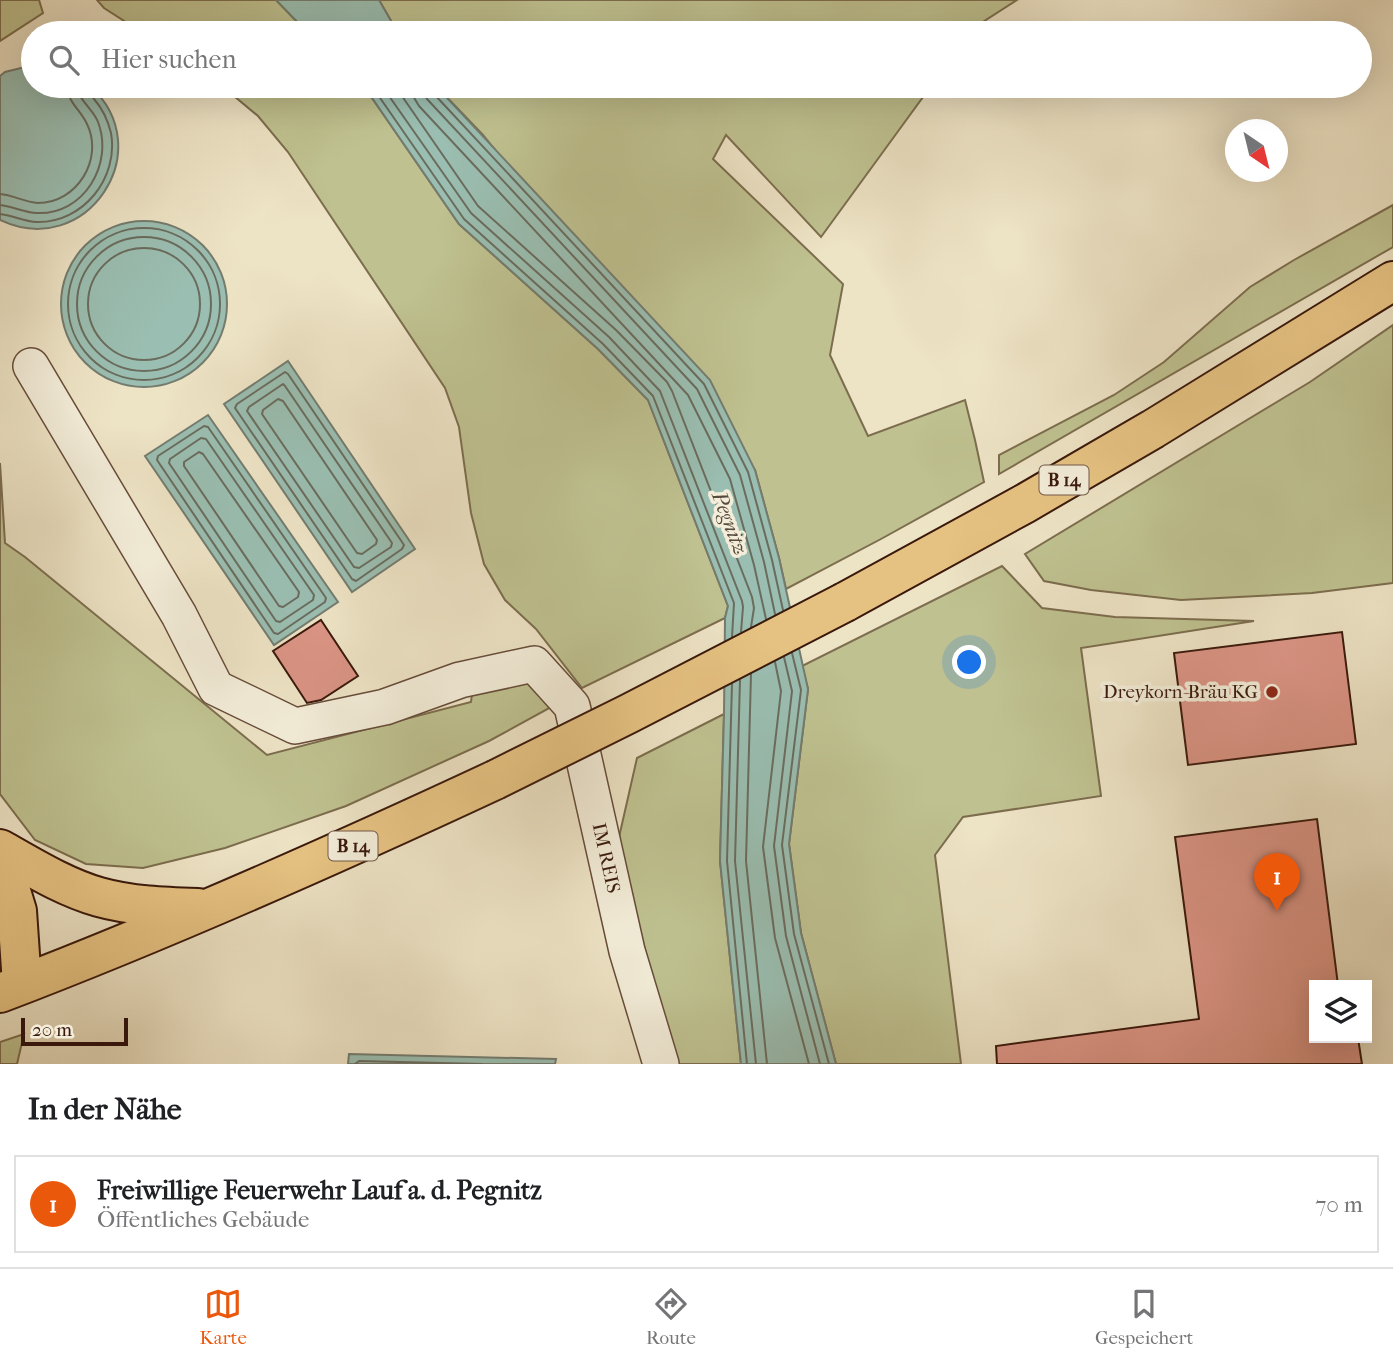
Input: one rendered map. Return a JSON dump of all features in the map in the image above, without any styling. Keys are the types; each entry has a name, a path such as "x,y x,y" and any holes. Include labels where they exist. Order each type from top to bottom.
{"main road":[{"name":"B 14","path":"11,988 210,908 341,851 495,780 640,708 845,602 1024,504 1153,429 1393,281"},
{"path":"0,849 47,877 99,897 154,907 210,908"},
{"path":"0,855 17,911 11,988"}],"lane":[{"name":"IM REIS","path":"31,366 179,615 216,688 295,726 385,707 460,680 534,664 572,706 627,951 661,1064"}],"green space":[{"path":"0,0 39,0 43,13 31,21 21,21 21,27 0,41"},
{"path":"97,0 276,0 296,21 124,21"},
{"path":"379,0 1017,0 984,21 391,21"},
{"path":"236,98 372,98 459,224 598,349 648,400 728,606 725,618 582,688 536,629 505,600 484,564 471,513 459,427 445,388 288,152 258,116"},
{"path":"448,98 922,98 821,237 726,135 713,159 843,284 830,355 868,436 965,400 984,482 786,589 755,470 483,135"},
{"path":"1393,205 1393,247 999,474 999,455 1114,395 1164,362 1250,287"},
{"path":"1393,325 1393,583 1312,593 1181,600 1091,590 1044,581 1025,554 1310,382"},
{"path":"0,463 5,543 267,755 471,702 473,685 524,679 553,706 489,741 346,806 225,848 143,868 86,864 35,840 0,794"},
{"path":"1002,566 1042,608 1115,617 1254,621 1081,648 1101,796 963,817 935,855 961,1064 836,1064 801,933 789,844 808,689 802,666"},
{"path":"724,714 720,861 741,1064 676,1064 617,846 637,758"},
{"path":"24,1034 17,1064 0,1064 0,1042"}],"water":[{"path":"276,0 379,0 391,21 296,21"},
{"path":"21,68 21,98 99,98 110,112 118,140 115,167 104,192 85,212 60,225 31,229 0,220 0,76"},
{"name":"Pegnitz","path":"372,98 447,98 710,380 755,470 779,558 808,689 789,844 801,933 836,1064 741,1064 720,861 725,618 728,606 648,400 598,349 459,224"},
{"path":"144,221 176,228 190,235 202,246 213,258 220,272 227,304 220,336 213,350 202,362 190,373 176,380 144,387 112,380 98,373 86,362 75,350 68,336 61,304 68,272 75,258 86,246 98,235 112,228"},
{"path":"288,361 415,549 352,592 224,404"},
{"path":"208,415 338,602 274,645 145,456"},
{"path":"349,1054 556,1059 555,1064 348,1064"}],"building":[{"path":"321,620 358,676 321,700 307,703 273,651"},
{"path":"1342,632 1356,744 1188,765 1174,653"},
{"path":"1317,819 1337,980 1309,980 1309,1043 1359,1043 1362,1064 997,1064 996,1046 1199,1019 1175,837"}],"place":[{"name":"Dreykorn-Bräu KG","path":"1272,692"},
{"name":"Freiwillige Feuerwehr Lauf a. d. Pegnitz","path":"1277,911"}]}
